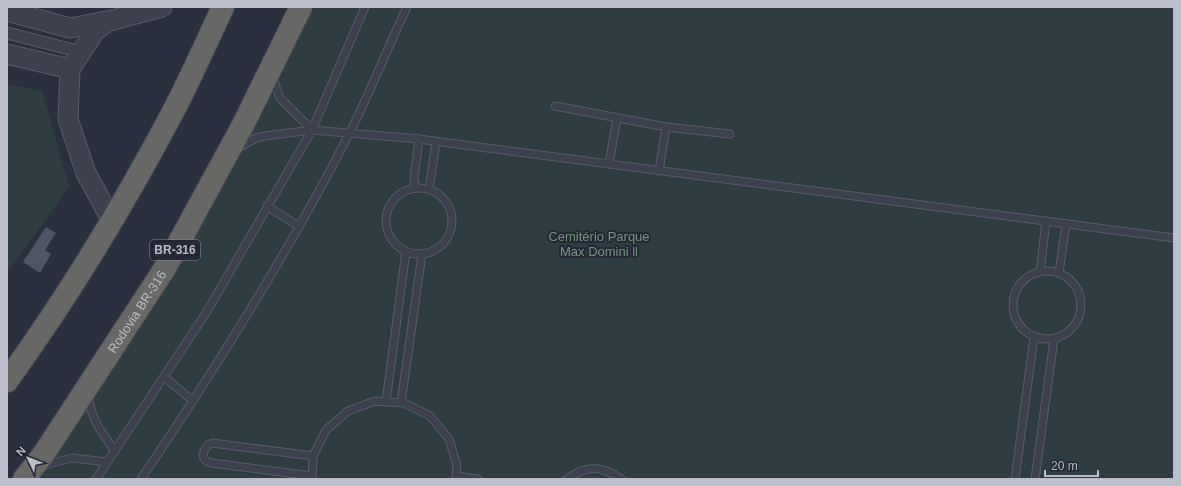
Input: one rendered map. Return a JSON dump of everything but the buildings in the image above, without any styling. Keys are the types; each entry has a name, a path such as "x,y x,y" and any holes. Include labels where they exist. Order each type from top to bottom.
{"highway":[{"path":"7,381 47,326 112,221 175,108 223,7"},
{"name":"Rodovia BR-316","path":"28,474 43,455 165,268 227,154 301,7"}],"street":[{"path":"7,11 70,28 109,21 162,7"},
{"path":"109,21 96,31 70,69 68,119 86,173 112,221"},
{"path":"7,33 81,52"},
{"path":"7,54 70,69"}],"lane":[{"path":"96,479 206,313 312,130 365,7"},
{"path":"141,479 194,401 280,259 349,134 407,7"},
{"path":"270,71 280,98 312,130"},
{"path":"555,106 666,126 730,134"},
{"path":"609,164 617,118"},
{"path":"659,171 666,126"},
{"path":"227,154 256,138 312,130 419,139 1174,238"},
{"path":"415,188 414,178 419,139"},
{"path":"429,189 436,142"},
{"path":"415,188 429,189 440,196 448,206 452,218 450,231 444,242 434,251 422,254 399,248 390,239 386,228 386,216 391,202 402,193 415,188"},
{"path":"267,206 298,226"},
{"path":"1040,272 1046,221"},
{"path":"1059,273 1066,224"},
{"path":"386,402 406,251"},
{"path":"401,403 422,254"},
{"path":"1049,271 1059,273 1068,278 1074,285 1081,303 1076,322 1067,333 1054,339 1034,337 1026,333 1014,317 1013,298 1023,281 1030,275 1049,271"},
{"path":"1015,479 1034,337"},
{"path":"1035,479 1054,339"},
{"path":"164,377 194,401"},
{"path":"86,389 90,410 97,428 115,451"},
{"path":"313,456 212,443 207,445 203,456 206,461 212,463 312,477 313,456 326,430 348,410 375,401 401,403 430,416 449,438 457,466 456,477 478,479"},
{"path":"28,474 72,458 108,462"},
{"path":"567,479 578,471 594,468 608,471 621,479"}],"green space":[{"name":"Cemitério Parque Max Domini ll","path":"301,7 1174,7 1174,479 24,479 165,268"},
{"path":"7,84 42,91 69,187 7,273"}]}
